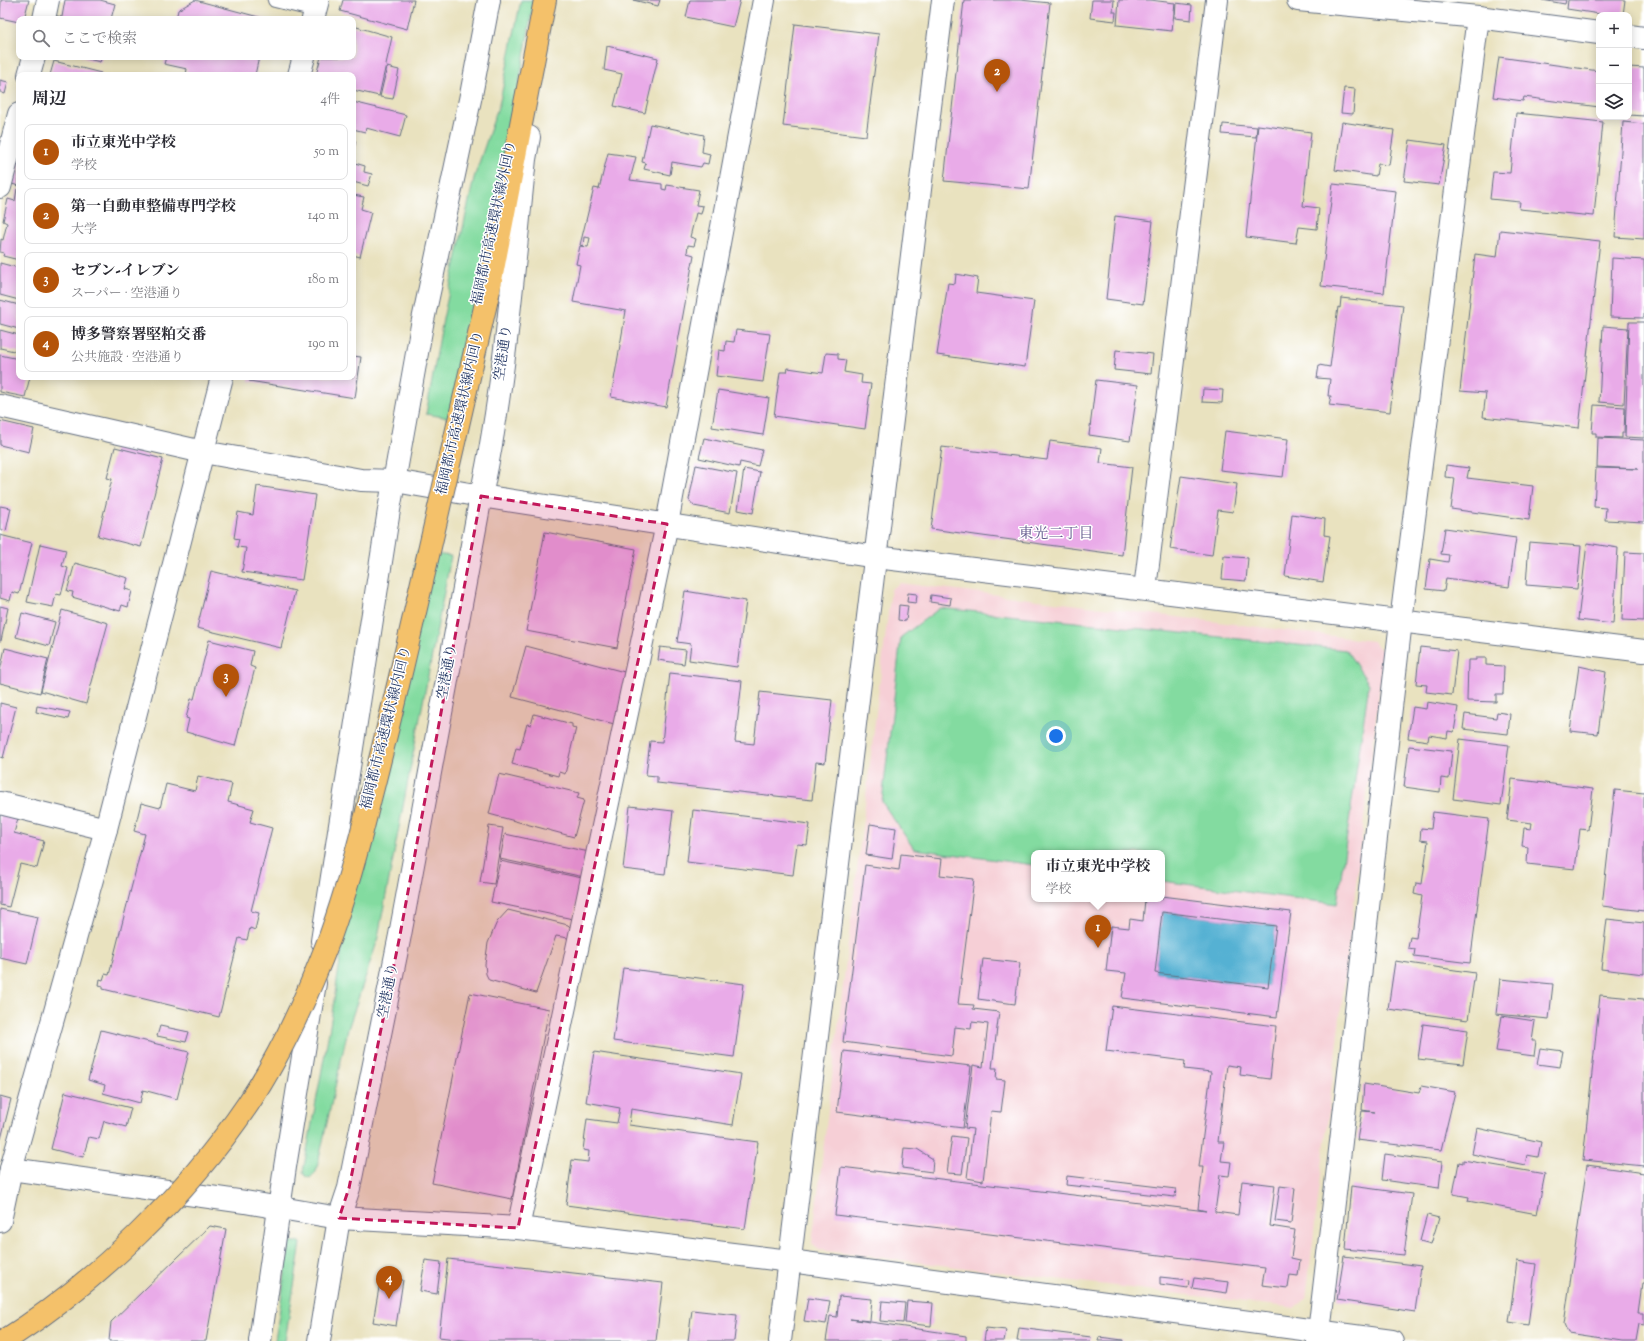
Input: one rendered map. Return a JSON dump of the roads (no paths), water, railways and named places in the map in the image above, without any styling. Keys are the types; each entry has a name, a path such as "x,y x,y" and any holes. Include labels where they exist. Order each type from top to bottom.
{"highway":[{"path":"485,290 530,0"},
{"path":"485,290 535,0"},
{"name":"福岡都市高速環状線外回り","path":"0,1337 45,1307 104,1260 156,1210 204,1155 244,1101 273,1050 302,989 325,935 359,828 410,616 485,290 541,0"},
{"name":"福岡都市高速環状線内回り","path":"4,1341 47,1311 107,1264 160,1212 202,1164 248,1104 278,1053 308,991 330,936 363,829 390,719 485,290 545,0"}],"street":[{"path":"45,16 48,0"},
{"path":"260,1341 285,1168 395,481 422,325 471,95 489,0"},
{"name":"空港通り","path":"319,1341 339,1218 349,1188 400,935 489,456 508,318 525,159 556,0"},
{"path":"518,1228 667,524 764,0"},
{"path":"780,1341 943,0"},
{"path":"1145,589 1217,0"},
{"path":"1298,0 1478,17 1596,33"},
{"path":"1318,1336 1401,621 1478,17"},
{"path":"1632,36 1644,38"},
{"path":"30,72 33,60"},
{"path":"300,72 303,60"},
{"path":"0,187 16,126"},
{"path":"0,1221 11,1169 106,829 221,380"},
{"path":"0,406 203,452 361,480 395,481 481,496 876,557 1644,651"},
{"path":"0,803 106,829"},
{"path":"11,1169 245,1202 339,1218 518,1228 790,1261 1318,1336 1392,1341"}],"lane":[{"path":"275,0 316,10"}],"water":[{"path":"1162,912 1276,926 1268,987 1155,973"}],"place":[{"name":"第一自動車整備専門学校","path":"997,92"},
{"name":"セブン-イレブン","path":"226,697"},
{"name":"市立東光中学校","path":"1098,948"},
{"name":"博多警察署堅粕交番","path":"389,1299"}],"district":[{"name":"東光二丁目","path":"1056,534"}]}
